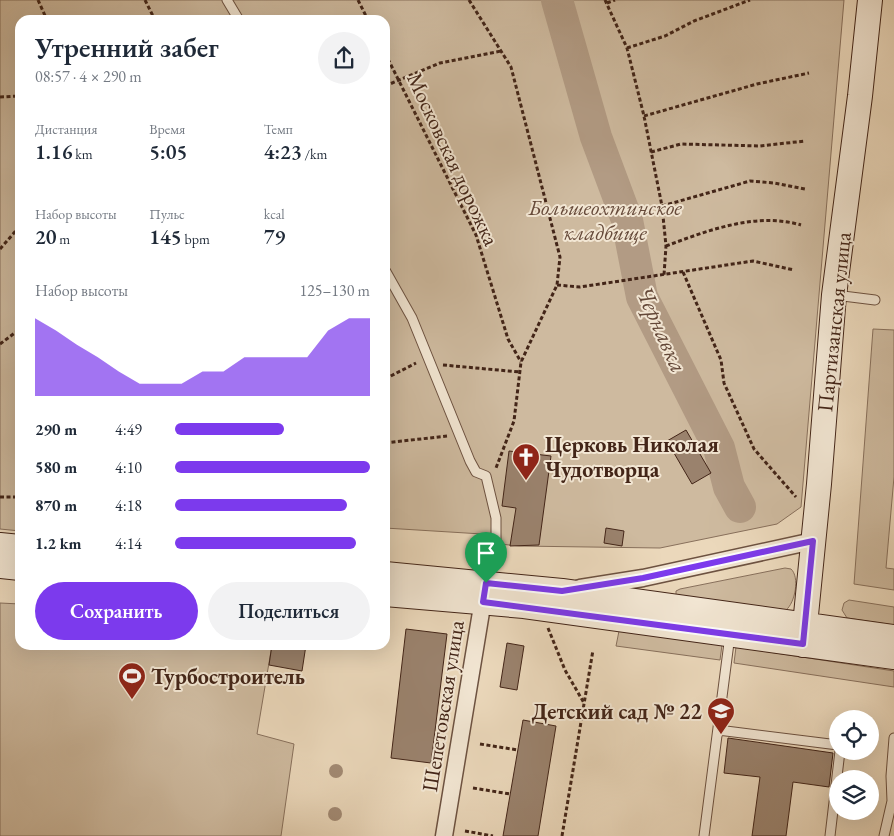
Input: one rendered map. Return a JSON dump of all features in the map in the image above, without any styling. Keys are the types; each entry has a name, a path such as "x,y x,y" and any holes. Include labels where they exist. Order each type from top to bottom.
{"street":[{"name":"Партизанская улица","path":"804,634 834,295 860,96 870,0"},
{"path":"390,594 562,591 643,578 813,541"},
{"path":"0,545 15,546"},
{"path":"0,566 15,568"},
{"path":"390,575 730,635 804,634 894,637"},
{"path":"562,591 804,634 894,657"},
{"name":"Шепетовская улица","path":"444,836 484,592"}],"lane":[{"path":"227,0 236,15"},
{"path":"390,279 412,318 476,472 486,476 496,518 496,549 484,592"},
{"path":"834,295 875,300"},
{"path":"704,836 730,635"},
{"path":"718,730 829,744"},
{"path":"884,836 892,801 894,738"},
{"path":"830,836 839,760"}],"path":[{"path":"38,0 45,15"},
{"path":"145,0 152,15"},
{"path":"358,0 366,15"},
{"path":"469,0 511,67 560,257 558,285 521,362 514,421 498,467 486,476"},
{"path":"615,0 606,2 628,48 662,206 666,246 664,275"},
{"path":"628,48 665,36 694,21 750,0"},
{"path":"390,84 440,63 501,51"},
{"name":"Московская дорожка","path":"390,63 476,235 508,340 521,362"},
{"path":"644,116 757,84 809,74"},
{"path":"0,98 15,96"},
{"path":"651,152 681,144 760,146 805,141"},
{"path":"662,206 750,182 774,183 806,190"},
{"path":"666,246 714,229 762,220 781,219 801,225"},
{"path":"0,249 15,232"},
{"path":"558,285 580,287 753,261 794,270"},
{"path":"683,272 721,360 724,383 754,449 796,497"},
{"path":"0,344 15,333"},
{"path":"390,377 429,361 520,372"},
{"path":"390,442 460,435"},
{"path":"0,497 15,496"},
{"path":"547,626 565,670 584,704"},
{"path":"562,836 593,650"},
{"path":"480,744 518,750"},
{"path":"473,788 510,794"},
{"path":"465,831 493,836"}],"green space":[{"name":"Большеохтинское кладбище","path":"0,0 844,0 801,507 777,524 660,548 519,546 481,542 482,534 390,528 390,15 15,15 15,530 0,529"},
{"path":"873,329 894,330 894,477 886,568 894,569 894,590 854,584"},
{"path":"785,568 791,569 794,573 796,584 792,602 786,610 676,595 676,591 680,589"},
{"path":"849,600 894,607 894,625 847,618 842,610 844,603"},
{"name":"Турбостроитель","path":"0,603 15,604 15,650 271,650 257,734 294,744 281,836 0,836"},
{"path":"619,631 722,645 720,660 616,646"},
{"path":"736,647 894,671 894,687 734,663"}],"building":[{"path":"686,430 711,473 692,484 667,441"},
{"name":"Церковь Николая Чудотворца","path":"509,451 551,456 539,545 510,546 516,508 502,506"},
{"path":"606,528 624,531 622,546 604,543"},
{"path":"406,629 447,634 431,763 391,758"},
{"path":"507,643 524,646 517,690 500,687"},
{"path":"271,650 305,650 302,671 269,665"},
{"path":"523,720 556,726 538,836 503,836"},
{"path":"728,738 829,752 829,760 832,760 831,770 829,770 829,787 793,782 786,836 752,836 760,777 724,773"}],"waterway":[{"name":"Чернавка","path":"557,0 596,137 627,220 642,297 719,448 729,487 740,507"}],"place":[{"name":"Церковь Николая Чудотворца","path":"526,481"},
{"name":"Турбостроитель","path":"132,700"},
{"name":"Детский сад № 22","path":"721,735"}],"route":[{"path":"813,541 803,644 571,612 483,602 486,583 562,591 643,578 813,541"}]}
